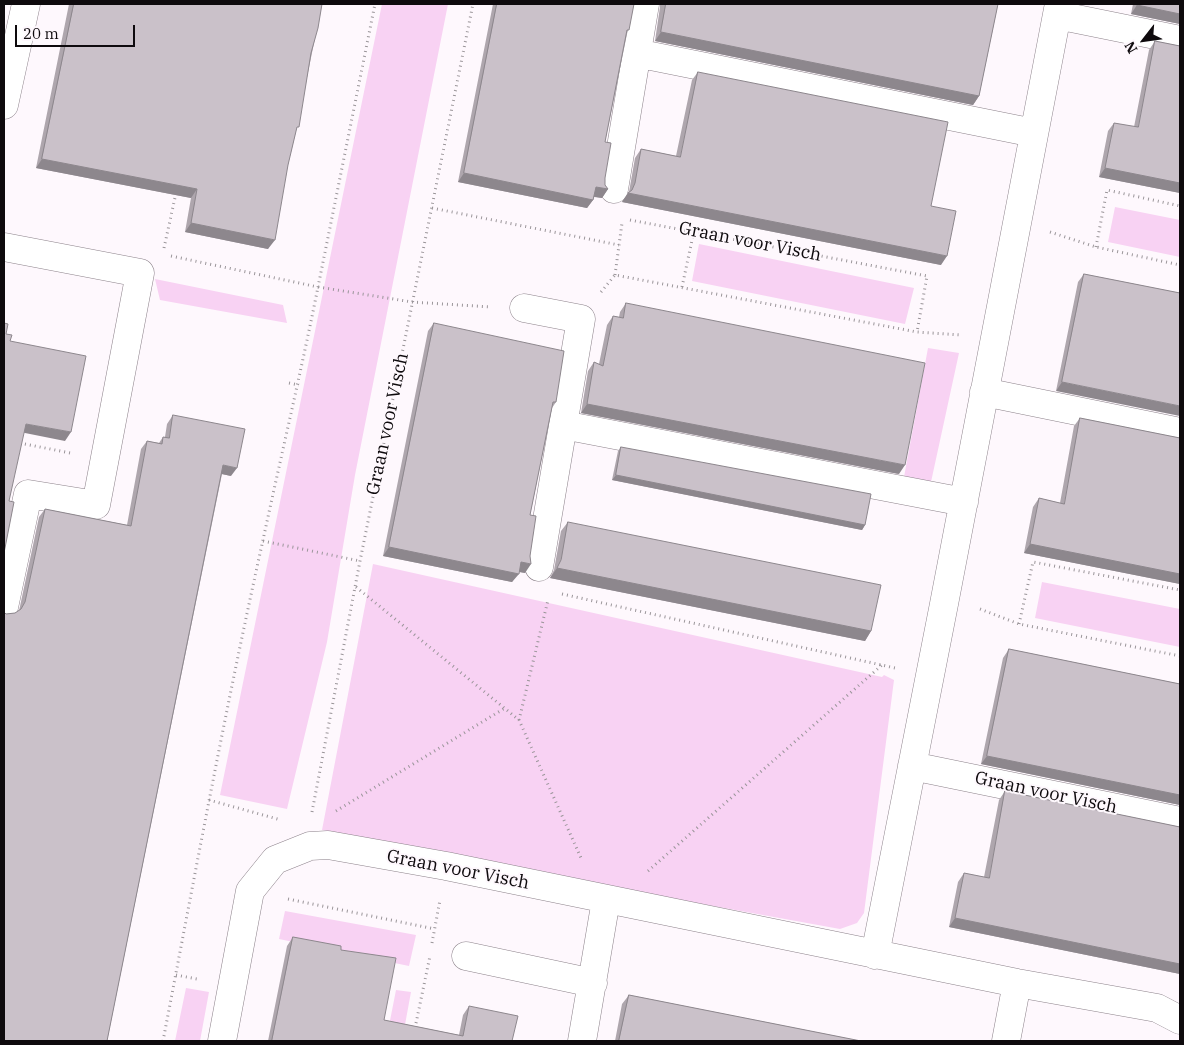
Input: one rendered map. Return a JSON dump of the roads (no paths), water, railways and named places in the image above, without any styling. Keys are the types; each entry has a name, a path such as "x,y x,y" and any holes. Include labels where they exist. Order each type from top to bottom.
{"street":[{"path":"4,105 26,4"},
{"path":"614,189 645,4"},
{"path":"875,955 1058,10 1180,40"},
{"path":"636,53 1034,134"},
{"path":"4,247 140,273 96,505 28,494 4,607"},
{"path":"524,308 581,319 563,425 545,579"},
{"path":"984,392 1180,432"},
{"path":"563,425 964,502"},
{"name":"Graan voor Visch","path":"912,766 1180,821"},
{"name":"Graan voor Visch","path":"222,1041 250,891 275,860 310,837 328,845 446,866 1017,983 1157,1008 1180,1020"},
{"path":"582,1041 606,900"},
{"path":"466,956 593,983"},
{"path":"1006,1041 1017,983"}]}
